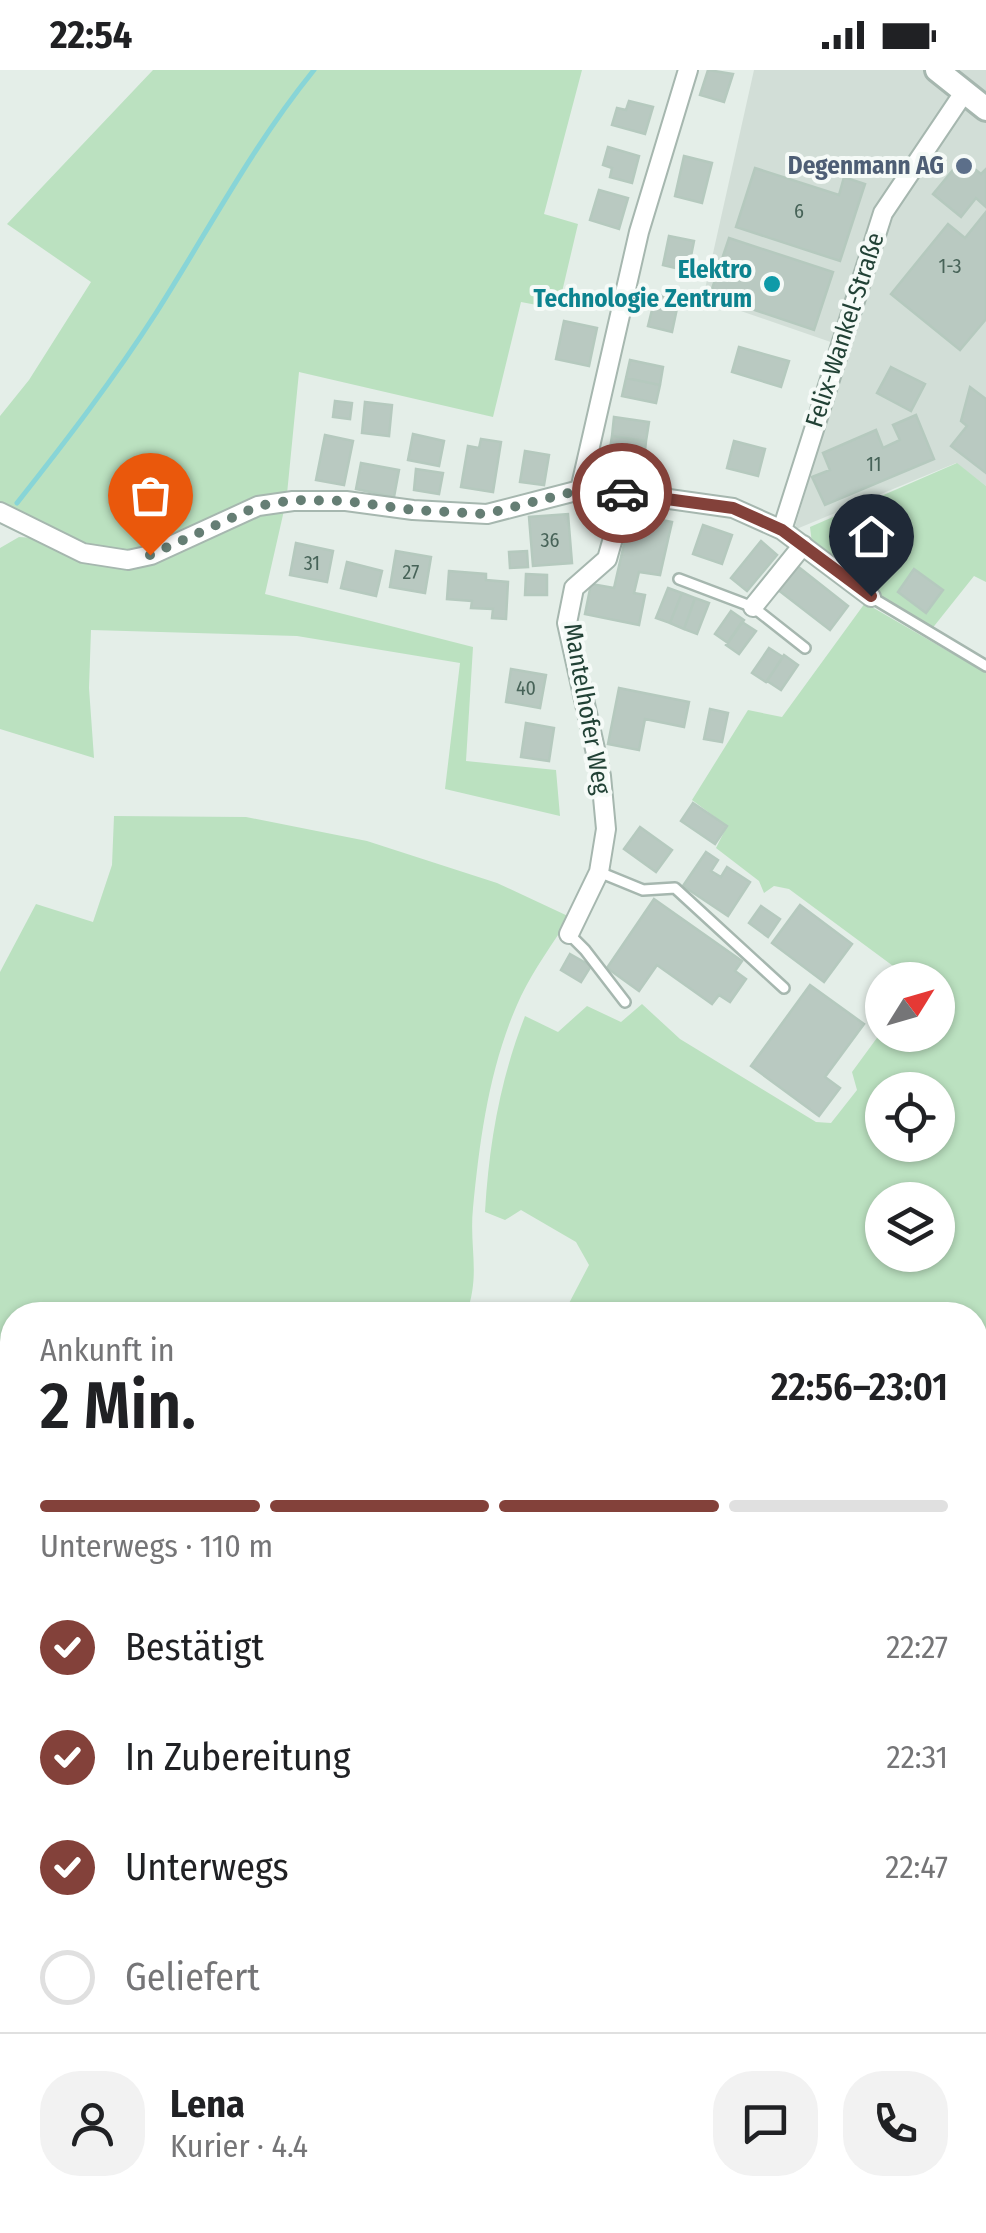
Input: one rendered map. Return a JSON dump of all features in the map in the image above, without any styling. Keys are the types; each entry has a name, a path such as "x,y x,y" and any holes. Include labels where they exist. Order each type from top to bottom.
{"street":[{"path":"580,490 639,232 688,70"},
{"path":"937,70 986,109"},
{"name":"Felix-Wankel-Straße","path":"782,530 882,213 965,91"},
{"path":"0,512 84,552 128,560 150,555 258,506 293,500 486,514 580,490 626,493 733,508 782,530 871,596"},
{"name":"Mantelhofer Weg","path":"569,934 599,872 606,829 601,776 567,624 574,588 607,559 626,493"},
{"path":"753,607 804,545"}],"lane":[{"path":"679,578 753,607 804,648"},
{"path":"871,596 986,666"},
{"path":"599,872 643,890 674,888 784,988"},
{"path":"569,934 624,1002"}],"shaded area":[{"path":"754,70 986,70 986,486 956,463 794,530 848,348 703,298"}],"green space":[{"path":"153,70 582,70 544,214 578,224 558,309 521,302 493,417 299,372 287,494 178,541 120,556 74,544 0,503 0,416 29,380 91,282 7,224"},
{"path":"957,463 986,486 986,582 974,576 931,630 881,598 812,543 810,527"},
{"path":"285,506 265,594 473,647 466,761 556,770 560,816 445,789 460,663 297,636 91,630 89,688 94,758 0,729 0,548 19,537 35,538 131,565 242,516"},
{"path":"865,603 986,673 986,1302 570,1302 589,1265 576,1242 521,1210 505,1220 485,1212 497,1113 525,1016 558,1032 587,1006 621,1022 642,1004 680,1039 816,1122 831,1123 857,1090 852,1072 867,1052 955,1052 955,962 888,962 789,889 774,886 764,893 759,881 716,848 727,826 692,800 748,710 782,717"},
{"path":"114,816 246,817 367,841 497,883 570,917 521,996 494,1073 476,1181 469,1302 0,1302 0,972 36,904 93,922 112,865"}],"building":[{"path":"708,70 733,74 724,102 700,95"},
{"path":"629,101 653,107 645,134 612,125 617,108 626,110"},
{"path":"608,147 639,156 632,183 610,177 612,168 603,165"},
{"path":"684,156 712,163 702,203 675,196"},
{"path":"962,159 981,174 986,169 986,207 976,198 961,217 933,194"},
{"path":"755,168 839,195 844,177 865,184 840,261 736,227"},
{"path":"599,190 628,198 619,229 590,220"},
{"path":"986,212 986,319 960,350 891,294 948,224 965,238"},
{"path":"669,236 694,241 688,271 663,265"},
{"name":"Elektro Technologie Zentrum","path":"729,238 833,272 814,330 710,295"},
{"path":"656,294 679,299 672,332 648,326"},
{"path":"564,321 597,328 589,366 556,359"},
{"path":"739,347 789,361 781,387 732,372"},
{"path":"630,360 663,367 660,385 626,378"},
{"path":"891,367 925,384 911,411 877,393"},
{"path":"626,378 660,385 656,403 622,396"},
{"path":"970,387 986,399 986,473 951,446 967,426 961,421"},
{"path":"335,401 352,403 350,419 333,417"},
{"path":"365,402 392,405 389,436 362,433"},
{"path":"916,415 934,459 825,505 812,477 830,470 823,453 876,430 883,448 900,440 893,425"},
{"path":"614,417 649,422 646,441 612,436"},
{"path":"413,434 444,441 439,466 408,460"},
{"path":"325,435 353,441 344,485 316,480"},
{"path":"612,436 646,441 644,460 609,455"},
{"path":"481,439 501,442 493,492 461,487 468,446 479,448"},
{"path":"734,441 765,449 758,476 727,468"},
{"path":"525,451 549,455 544,485 520,482"},
{"path":"361,463 399,470 394,497 356,489"},
{"path":"416,469 443,473 439,494 414,490"},
{"path":"625,513 672,522 660,575 639,572 634,593 645,595 639,625 585,614 591,584 614,588 624,544 620,543"},
{"path":"568,514 572,563 533,566 529,517"},
{"path":"703,525 732,535 722,564 693,554"},
{"path":"761,541 777,555 747,591 731,578"},
{"path":"296,543 333,551 327,582 290,575"},
{"path":"396,551 431,557 425,593 390,587"},
{"path":"527,551 528,567 510,568 509,552"},
{"path":"347,562 382,571 376,596 341,588"},
{"path":"796,565 848,606 830,630 777,589"},
{"path":"914,569 943,590 926,613 898,592"},
{"path":"449,571 486,574 486,580 508,582 506,619 492,618 493,609 471,608 472,601 447,599"},
{"path":"526,574 547,575 547,595 525,595"},
{"path":"668,588 682,593 670,623 656,618"},
{"path":"682,593 695,598 684,629 670,623"},
{"path":"695,598 709,603 697,634 684,629"},
{"path":"731,611 744,620 728,643 715,634"},
{"path":"742,622 756,631 739,654 726,645"},
{"path":"769,648 783,657 766,682 752,673"},
{"path":"784,655 798,665 781,690 767,681"},
{"path":"511,669 546,675 540,708 506,702"},
{"path":"619,688 689,702 684,727 645,719 639,750 608,744"},
{"path":"710,709 728,713 722,742 704,739"},
{"path":"526,723 554,728 549,761 521,757"},
{"path":"693,803 727,826 715,844 681,821"},
{"path":"640,827 672,850 656,872 624,849"},
{"path":"706,852 718,860 711,871 721,877 727,867 750,882 728,916 683,886"},
{"path":"654,899 742,961 735,971 746,979 730,1002 719,995 712,1004 657,965 639,991 607,968"},
{"path":"800,905 852,944 824,982 772,943"},
{"path":"761,906 780,919 768,937 749,923"},
{"path":"570,954 591,966 581,982 561,970"},
{"path":"810,985 864,1024 825,1077 840,1088 819,1116 751,1066"}],"waterway":[{"path":"17,503 123,362 251,158 314,70"}],"way so far":[{"path":"150,555 258,506 293,500 486,514 580,490 622,493"}],"place":[{"name":"Degenmann AG","path":"964,166"},
{"name":"Elektro Technologie Zentrum","path":"772,284"}],"route":[{"path":"622,493 733,508 782,530 871,596"}]}
